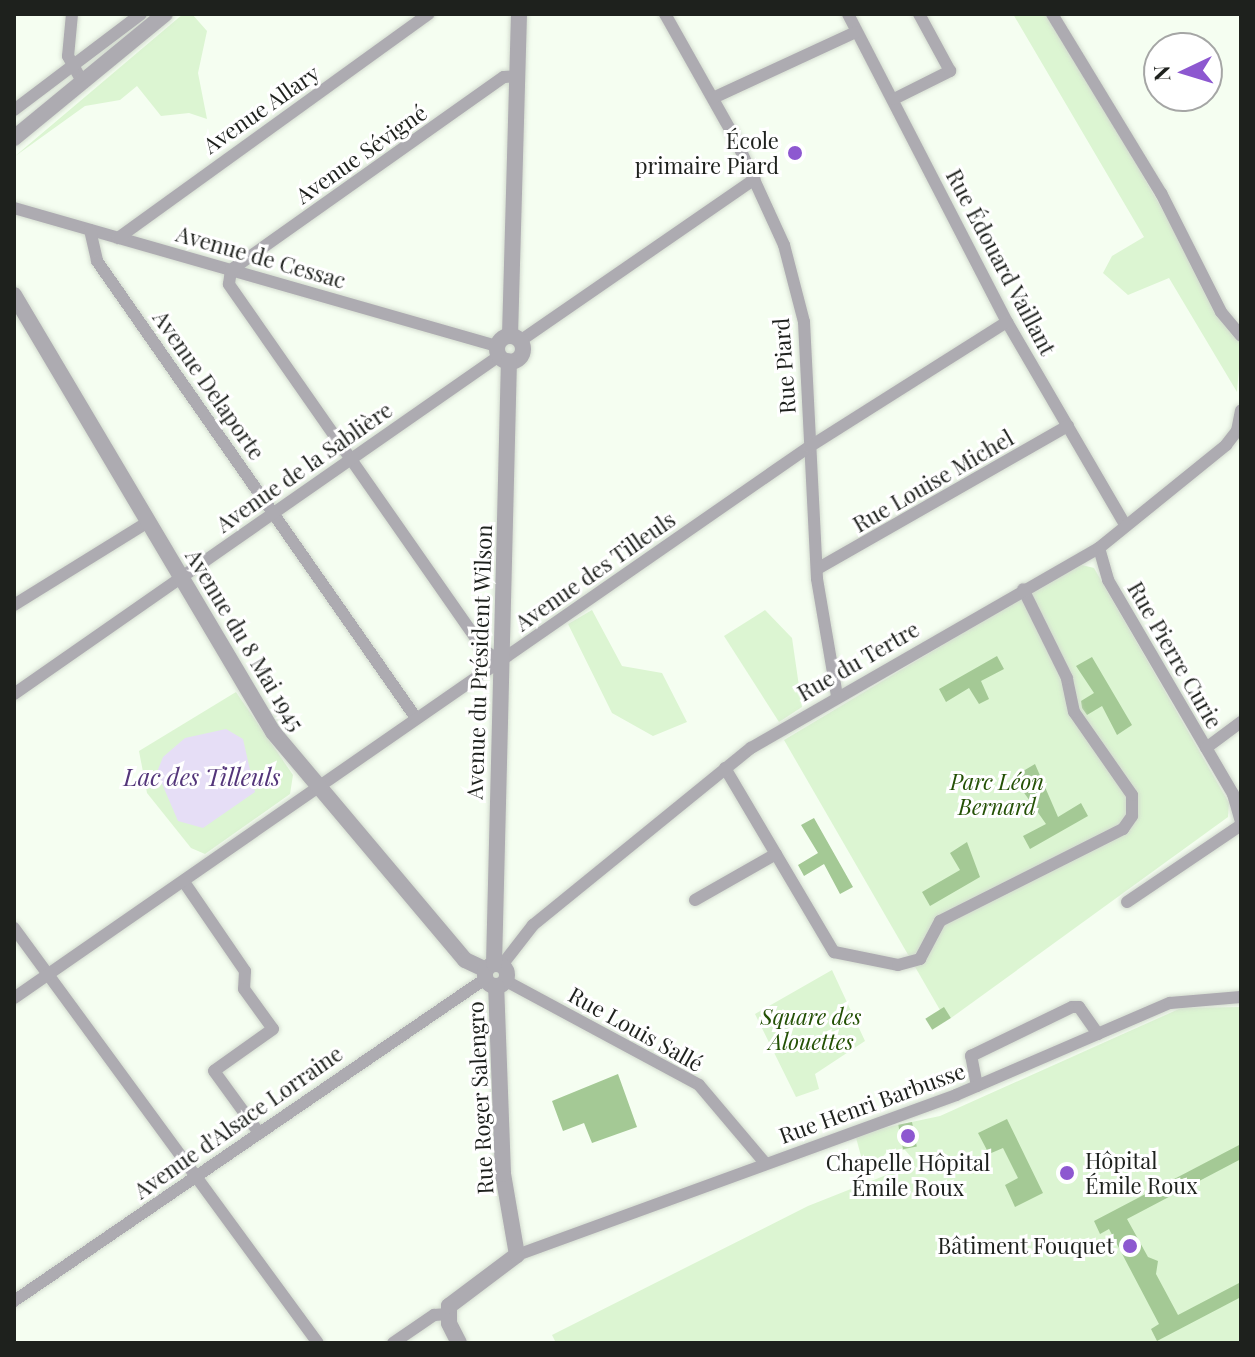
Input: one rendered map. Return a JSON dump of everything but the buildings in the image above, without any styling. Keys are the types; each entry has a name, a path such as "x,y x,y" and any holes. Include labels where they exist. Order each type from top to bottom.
{"street":[{"path":"72,14 70,67 82,81"},
{"path":"14,110 141,14"},
{"path":"16,136 165,14"},
{"name":"Avenue Allary","path":"118,238 429,14"},
{"name":"Avenue du Président Wilson","path":"495,974 507,348 519,14"},
{"name":"Rue Édouard Vaillant","path":"848,14 1007,322 1125,525"},
{"path":"894,99 950,71 919,14"},
{"path":"1052,14 1161,193 1221,312 1241,336"},
{"name":"Rue Piard","path":"671,16 755,179 784,245 804,322 817,569 837,696"},
{"path":"713,98 856,32"},
{"name":"Avenue Sévigné","path":"231,270 504,77 517,76"},
{"name":"Avenue de la Sablière","path":"14,694 507,348 755,179"},
{"name":"Avenue de Cessac","path":"14,208 507,348"},
{"name":"Avenue Delaporte","path":"90,230 97,261 416,718"},
{"path":"231,270 229,284 349,459 484,650 501,662"},
{"name":"Avenue du 8 Mai 1945","path":"14,295 273,732 317,788 465,960 495,974"},
{"name":"Avenue des Tilleuls","path":"14,998 809,447 1007,322"},
{"name":"Rue du Tertre","path":"495,974 533,925 725,768 837,696 1099,548 1239,432 1241,410"},
{"name":"Rue Louise Michel","path":"817,569 1068,426"},
{"path":"14,605 148,522"},
{"name":"Rue Pierre Curie","path":"1099,548 1108,580 1206,748 1241,824"},
{"path":"725,768 834,952 898,965 920,959 940,921 1123,829 1132,816 1132,795 1074,712 1067,678 1023,589"},
{"path":"1206,748 1241,722"},
{"path":"1127,902 1241,824"},
{"path":"695,900 776,854"},
{"path":"184,882 245,971 244,989 281,1041"},
{"path":"14,928 318,1343"},
{"name":"Avenue d'Alsace Lorraine","path":"14,1301 495,974"},
{"name":"Rue Louis Sallé","path":"495,974 699,1085 765,1163"},
{"name":"Rue Roger Salengro","path":"495,974 503,1174 517,1255"},
{"name":"Rue Henri Barbusse","path":"517,1255 977,1086 1170,1003 1241,997"},
{"path":"977,1086 971,1056 1072,1007 1079,1007 1098,1034"},
{"path":"214,1071 273,1029"},
{"path":"206,1059 259,1133"},
{"path":"393,1343 434,1315 448,1314 464,1292 517,1255"},
{"path":"448,1314 459,1343"}],"green space":[{"path":"183,14 192,14 207,31 198,73 207,119 189,113 161,116 137,86 120,100 85,106 14,157"},
{"path":"1013,14 1046,14 1122,140 1241,345 1237,392 1169,278 1128,295 1103,273 1112,256 1144,237"},
{"name":"Parc Léon Bernard","path":"1078,564 1094,568 1229,803 1228,817 951,1018 940,1010 784,740"},
{"path":"592,610 622,666 662,673 687,722 653,736 612,713 568,624"},
{"path":"765,610 792,638 802,707 779,722 724,636"},
{"path":"236,692 293,775 290,794 205,854 191,848 147,793 139,751"},
{"name":"Square des Alouettes","path":"832,970 865,1041 815,1074 819,1089 796,1097 755,1014"},
{"name":"Hôpital Émile Roux","path":"1241,1007 1241,1343 556,1343 552,1335 808,1206 909,1166 912,1158 905,1150 889,1149 874,1168 864,1167 855,1134 940,1116 1181,1008"}],"water":[{"name":"Lac des Tilleuls","path":"226,729 243,739 255,792 203,828 178,821 157,772 163,757 185,738"}],"place":[{"name":"École primaire Piard","path":"795,153"},
{"name":"Chapelle Hôpital Émile Roux","path":"908,1136"},
{"name":"Hôpital Émile Roux","path":"1067,1173"},
{"name":"Bâtiment Fouquet","path":"1130,1246"}]}
